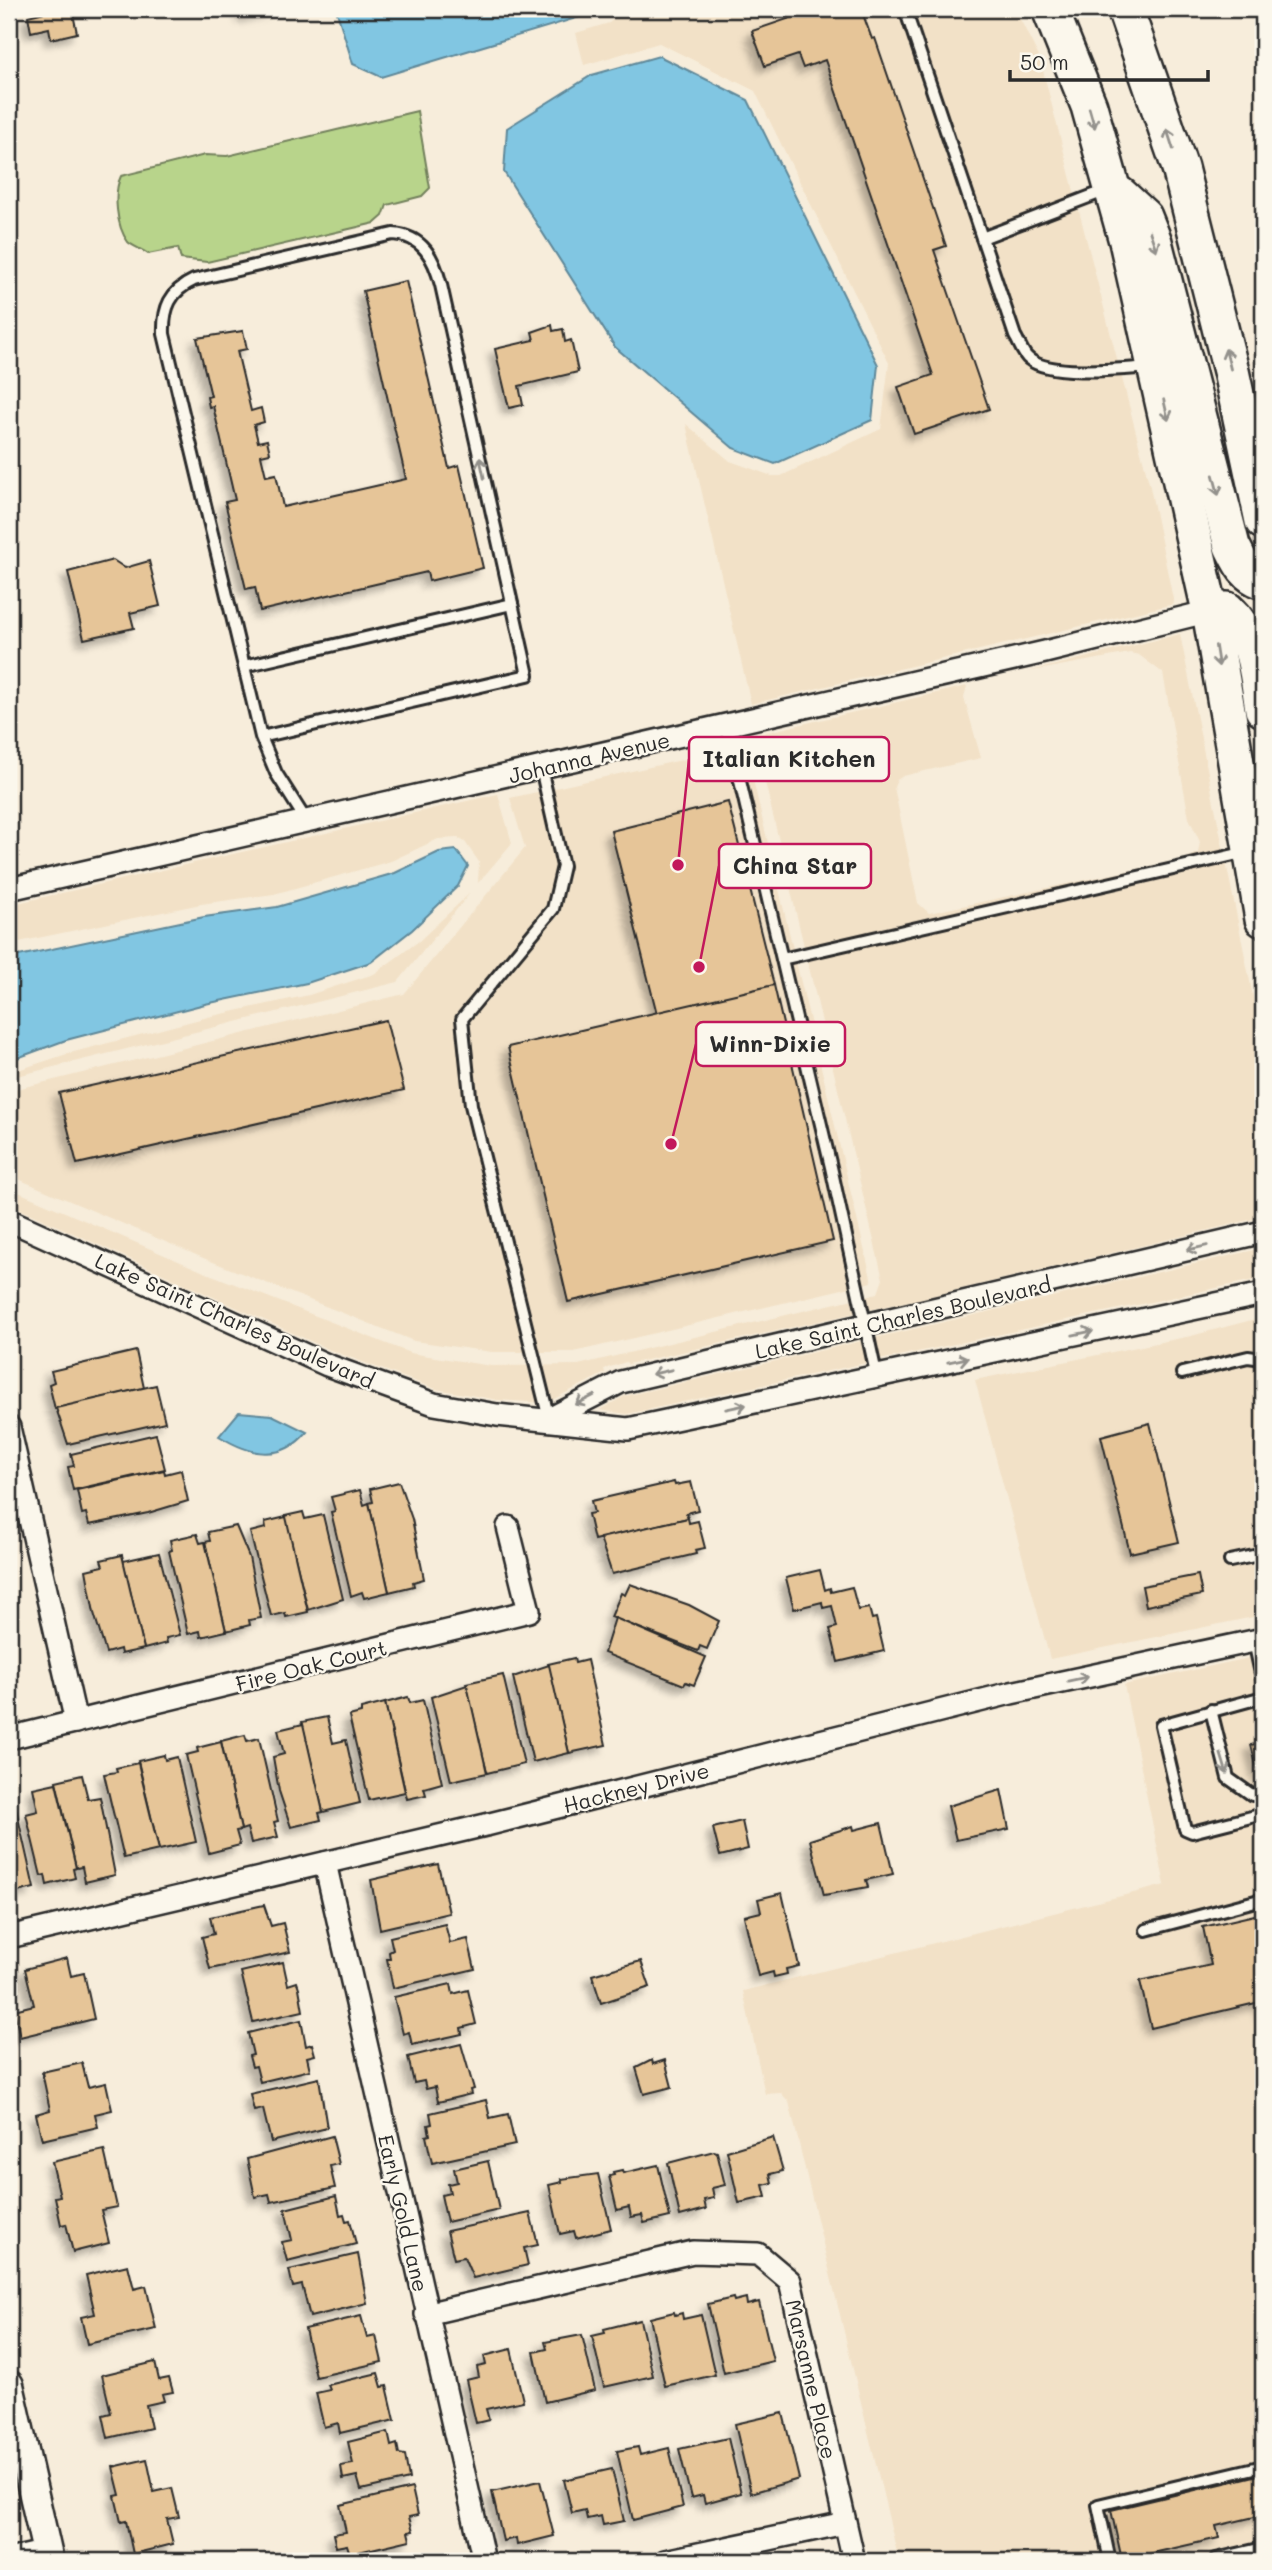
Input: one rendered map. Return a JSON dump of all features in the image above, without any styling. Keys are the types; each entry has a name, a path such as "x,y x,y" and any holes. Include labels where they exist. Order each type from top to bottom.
{"main road":[{"path":"1050,9 1089,106 1156,367 1210,611 1263,919"},
{"path":"1125,9 1180,168 1231,371 1263,521"},
{"path":"1112,188 1144,217 1154,242 1232,546 1242,567 1252,577 1263,581"},
{"path":"1210,611 1227,610 1242,624 1252,647 1263,709"}],"street":[{"name":"Johanna Avenue","path":"9,889 727,726 1210,611"},
{"name":"Lake Saint Charles Boulevard","path":"9,1220 354,1375 434,1404 497,1415 628,1429 1263,1294"},
{"name":"Lake Saint Charles Boulevard","path":"549,1419 621,1382 1263,1232"},
{"path":"9,1427 76,1722"},
{"name":"Fire Oak Court","path":"9,1738 528,1611 508,1527"},
{"name":"Hackney Drive","path":"9,1937 325,1863 1011,1693 1259,1640"},
{"name":"Early Gold Lane","path":"325,1863 484,2561"},
{"name":"Marsanne Place","path":"426,2314 693,2252 758,2254 789,2281 854,2561"},
{"path":"9,2385 48,2556 9,2560"},
{"path":"665,2561 845,2523"}],"lane":[{"path":"905,9 1015,335 1029,359 1045,366 1087,370 1156,367"},
{"path":"982,238 1112,188"},
{"path":"261,737 528,675 434,259 408,235 393,234 194,280 181,286 170,298 163,315 163,334 261,737 276,773 307,821"},
{"path":"244,666 512,604"},
{"path":"727,726 877,1378"},
{"path":"541,768 563,866 552,909 462,1019 471,1104 549,1419"},
{"path":"782,959 1250,852"},
{"path":"1182,1373 1248,1357 1263,1359"},
{"path":"1230,1561 1263,1554"},
{"path":"1259,1640 1263,1684"},
{"path":"1263,1697 1161,1725 1185,1829 1192,1832 1263,1814"},
{"path":"1210,1710 1228,1778 1252,1795 1263,1794"},
{"path":"1146,1930 1263,1899"},
{"path":"1110,2561 1098,2505 1263,2466"},
{"path":"1213,2561 1263,2548"}],"shaded area":[{"path":"618,9 1015,9 1040,59 1150,487 1174,604 751,704 686,424 730,461 772,476 781,476 881,429 889,363 755,91 659,43 584,65 576,33 609,23 615,18"},
{"path":"1180,634 1263,1046 1263,1214 1259,1213 1258,1218 940,1294 628,1364 626,1362 604,1369 605,1373 546,1403 498,1400 436,1389 330,1350 9,1204 9,1188 204,1272 410,1353 491,1366 578,1365 878,1293 883,1279 756,744 751,736 967,686 964,697 981,758 903,776 897,780 894,787 918,903 929,913 1184,859 1198,853 1200,842 1189,818 1163,673 1139,655 1130,653 1027,672"},
{"path":"745,746 872,1282 574,1352 492,1352 414,1341 208,1260 9,1175 9,1091 404,994 525,848 510,798"},
{"path":"498,794 512,843 478,883 479,862 465,842 458,838 438,839 391,861 274,894 201,904 9,944 9,905"},
{"path":"470,893 398,982 9,1078 9,1073 70,1053 208,1017 309,995 374,974 419,941"},
{"path":"1263,1248 1263,1278 627,1414 599,1410 625,1396"},
{"path":"1263,1317 1263,1615 1050,1659 975,1380 1191,1336"},
{"path":"1263,1655 1263,2561 899,2561 789,2102 781,2093 765,2094 743,1991 1165,1885 1124,1685"}],"green space":[{"path":"417,111 430,188 422,196 387,205 383,216 375,223 207,262 181,259 178,248 148,254 130,244 124,235 118,219 117,200 121,176 205,155 227,156"}],"water":[{"path":"336,9 606,9 381,77 353,64"},
{"path":"659,56 748,100 878,365 872,420 775,464 733,448 615,347 504,172 507,128 592,75"},
{"path":"456,850 468,866 458,886 412,930 371,962 307,983 205,1004 66,1040 9,1061 9,958 204,917 277,907 395,873 439,852"},
{"path":"239,1412 272,1415 307,1432 297,1442 276,1452 265,1453 242,1448 219,1436"}],"building":[{"path":"45,9 72,9 77,33 51,39 49,28 31,32 28,16 45,12"},
{"path":"242,9 274,9 244,16"},
{"path":"803,9 861,9 872,39 875,38 946,246 934,250 989,409 914,434 898,387 933,375 825,60 803,68 798,55 765,66 752,31 805,13"},
{"path":"406,281 449,468 459,465 483,568 429,581 427,572 260,611 255,587 246,589 225,502 235,500 213,406 209,407 207,397 211,396 197,338 243,331 247,349 237,351 251,411 261,408 264,422 254,425 258,442 267,440 270,453 261,455 266,476 276,474 283,507 406,479 363,291"},
{"path":"552,325 553,331 563,329 565,342 571,340 578,372 519,386 523,405 509,408 495,349 534,340 532,332"},
{"path":"113,560 125,568 149,561 160,606 130,613 134,628 84,639 68,572"},
{"path":"728,802 774,985 657,1014 611,831"},
{"path":"774,985 833,1241 568,1302 508,1047"},
{"path":"386,1020 404,1090 77,1164 59,1093"},
{"path":"136,1351 144,1388 55,1409 49,1384 54,1382 51,1371"},
{"path":"156,1385 165,1422 68,1444 56,1408"},
{"path":"1150,1423 1179,1542 1130,1553 1101,1436"},
{"path":"156,1434 165,1469 73,1490 68,1467 74,1466 71,1454"},
{"path":"164,1470 165,1474 181,1470 188,1501 148,1513 89,1525 86,1513 82,1514 77,1490"},
{"path":"399,1482 412,1519 424,1579 413,1582 414,1586 389,1592 369,1503 373,1502 370,1489"},
{"path":"674,1482 675,1485 691,1482 698,1510 686,1513 688,1518 594,1540 588,1514 594,1513 591,1501"},
{"path":"360,1490 364,1505 369,1503 389,1592 364,1598 362,1592 351,1596 331,1512 335,1511 331,1497"},
{"path":"303,1512 305,1519 323,1515 343,1599 308,1610 285,1516"},
{"path":"286,1517 308,1612 286,1617 285,1613 271,1616 250,1532 266,1528 265,1522"},
{"path":"688,1518 689,1523 698,1521 705,1548 695,1550 696,1554 612,1574 600,1538"},
{"path":"236,1526 249,1557 261,1618 249,1620 250,1625 226,1631 205,1542 210,1541 208,1532"},
{"path":"197,1534 200,1543 205,1542 226,1631 201,1637 200,1631 188,1634 169,1551 172,1550 170,1540"},
{"path":"159,1553 180,1635 166,1638 167,1643 144,1649 123,1561"},
{"path":"122,1555 144,1649 121,1654 120,1649 106,1653 94,1613 86,1570 103,1566 101,1560"},
{"path":"820,1570 825,1590 830,1588 831,1592 852,1587 858,1610 869,1608 872,1619 876,1618 884,1651 838,1662 830,1629 837,1627 832,1606 823,1608 822,1602 794,1609 786,1578"},
{"path":"1198,1575 1202,1595 1146,1606 1142,1586"},
{"path":"630,1584 689,1605 719,1621 707,1649 700,1646 698,1651 611,1617 621,1593 625,1595"},
{"path":"615,1618 706,1657 694,1685 686,1682 684,1685 604,1653"},
{"path":"574,1658 575,1663 587,1660 606,1745 569,1753 548,1664"},
{"path":"549,1665 569,1753 533,1762 513,1677"},
{"path":"503,1675 524,1764 487,1773 466,1683"},
{"path":"467,1685 487,1773 451,1781 431,1697"},
{"path":"408,1697 410,1703 423,1700 442,1783 424,1788 426,1795 407,1799 385,1703"},
{"path":"385,1703 405,1792 369,1800 349,1716 361,1713 361,1709"},
{"path":"327,1717 333,1743 346,1740 360,1803 323,1812 302,1722"},
{"path":"303,1724 323,1812 319,1813 321,1820 291,1827 279,1791 273,1757 284,1754 278,1730"},
{"path":"245,1735 247,1741 259,1738 278,1821 274,1822 278,1837 251,1843 247,1828 241,1830 221,1741"},
{"path":"221,1742 241,1830 236,1831 240,1845 209,1853 186,1755 198,1752 197,1748"},
{"path":"1263,1742 1263,1775 1259,1776 1251,1745"},
{"path":"164,1755 165,1760 177,1757 196,1842 159,1850 138,1761"},
{"path":"138,1763 159,1850 124,1858 104,1774"},
{"path":"82,1775 88,1799 100,1797 115,1875 85,1882 82,1867 76,1868 56,1781"},
{"path":"56,1783 76,1868 73,1869 75,1878 47,1885 45,1875 41,1876 26,1814 38,1811 33,1788"},
{"path":"1001,1790 1009,1829 956,1840 948,1806"},
{"path":"12,1791 34,1888 9,1894 9,1792"},
{"path":"742,1821 748,1849 720,1856 713,1828"},
{"path":"881,1823 893,1874 866,1880 868,1887 824,1895 810,1840 853,1826 854,1830"},
{"path":"438,1864 449,1913 380,1929 371,1880"},
{"path":"782,1893 799,1966 786,1969 787,1974 774,1977 773,1972 758,1976 744,1916 761,1912 758,1899"},
{"path":"264,1905 271,1926 283,1923 290,1952 210,1969 202,1937 214,1934 210,1917"},
{"path":"1263,1913 1263,2014 1260,2002 1151,2028 1140,1981 1211,1965 1203,1927"},
{"path":"445,1924 450,1943 468,1939 475,1969 393,1988 387,1959 390,1959 389,1952 393,1950 390,1937"},
{"path":"67,1958 71,1976 84,1973 94,2019 20,2037 14,2010 34,2005 25,1969"},
{"path":"641,1961 650,1987 601,2003 592,1975"},
{"path":"283,1962 288,1985 297,1982 303,2011 253,2022 241,1972"},
{"path":"451,1984 453,1994 468,1990 476,2024 461,2028 462,2034 412,2045 409,2032 403,2034 394,1997"},
{"path":"301,2020 306,2046 312,2044 315,2055 307,2057 310,2070 260,2082 256,2066 252,2067 249,2056 253,2055 248,2033"},
{"path":"461,2044 474,2089 470,2090 471,2094 438,2102 435,2087 426,2089 424,2081 414,2083 408,2057"},
{"path":"652,2060 653,2064 665,2060 672,2087 644,2094 636,2068"},
{"path":"82,2063 88,2087 106,2083 112,2110 95,2114 98,2127 42,2140 36,2114 50,2110 42,2072"},
{"path":"319,2078 327,2128 271,2142 263,2109 254,2111 250,2094"},
{"path":"486,2100 490,2118 508,2114 515,2145 432,2163 426,2136 430,2135 428,2125 432,2124 430,2113"},
{"path":"332,2136 339,2164 330,2166 335,2188 271,2202 269,2194 255,2197 247,2159"},
{"path":"773,2137 783,2171 770,2174 772,2183 763,2185 766,2197 739,2203 727,2151"},
{"path":"104,2150 117,2207 101,2210 109,2243 73,2252 66,2224 61,2225 55,2197 60,2196 52,2162"},
{"path":"717,2152 725,2185 712,2188 714,2198 704,2200 706,2209 680,2216 668,2163"},
{"path":"488,2161 499,2210 447,2222 441,2195 450,2193 448,2184 457,2182 454,2169"},
{"path":"658,2165 670,2217 644,2223 642,2215 631,2217 629,2207 617,2210 609,2176 614,2175 613,2172 622,2170 623,2173"},
{"path":"598,2174 611,2229 576,2238 574,2231 560,2234 549,2185 562,2182 561,2179"},
{"path":"336,2196 340,2215 344,2214 346,2221 350,2220 356,2244 287,2261 282,2242 292,2240 285,2209"},
{"path":"530,2213 538,2245 524,2248 528,2265 473,2278 464,2257 454,2259 447,2231"},
{"path":"358,2254 367,2303 310,2317 302,2285 293,2287 289,2270"},
{"path":"128,2265 134,2289 146,2286 156,2329 87,2344 81,2317 95,2314 86,2275"},
{"path":"733,2298 734,2301 746,2298 747,2305 759,2302 773,2361 724,2373 708,2304"},
{"path":"674,2312 675,2315 682,2313 683,2319 701,2315 715,2375 665,2386 650,2318"},
{"path":"361,2316 367,2338 376,2336 382,2362 316,2377 305,2329"},
{"path":"640,2320 653,2376 604,2387 592,2336 605,2333 604,2329"},
{"path":"582,2335 595,2390 545,2402 534,2352 547,2349 545,2342"},
{"path":"511,2349 523,2401 486,2409 489,2420 476,2423 466,2380 479,2377 477,2367 486,2365 484,2356"},
{"path":"155,2362 159,2380 169,2378 173,2392 162,2394 164,2401 146,2405 151,2428 108,2438 103,2415 111,2413 102,2375"},
{"path":"378,2373 382,2387 387,2386 395,2420 340,2433 338,2423 324,2427 316,2393 330,2390 328,2385"},
{"path":"783,2413 799,2479 751,2493 735,2424"},
{"path":"388,2432 391,2446 397,2444 399,2454 405,2455 409,2479 361,2490 357,2476 343,2479 341,2466 353,2464 348,2442"},
{"path":"728,2438 741,2493 705,2503 703,2495 691,2498 679,2449"},
{"path":"638,2447 640,2455 669,2448 683,2507 633,2520 617,2451"},
{"path":"147,2459 154,2492 172,2488 179,2517 167,2519 173,2544 133,2554 126,2521 121,2522 115,2496 120,2495 113,2467"},
{"path":"612,2469 624,2521 603,2525 601,2516 587,2519 585,2510 572,2513 564,2480"},
{"path":"1263,2474 1263,2515 1216,2526 1219,2538 1122,2560 1111,2510"},
{"path":"540,2481 554,2536 517,2545 516,2538 503,2541 492,2492"},
{"path":"412,2488 418,2515 409,2517 413,2531 408,2532 410,2540 350,2554 347,2545 336,2547 333,2534 346,2532 340,2505"},
{"path":"411,2552 413,2561 371,2561"}],"place":[{"name":"Italian Kitchen","path":"678,865"},
{"name":"China Star","path":"699,967"},
{"name":"Winn-Dixie","path":"671,1144"}]}
